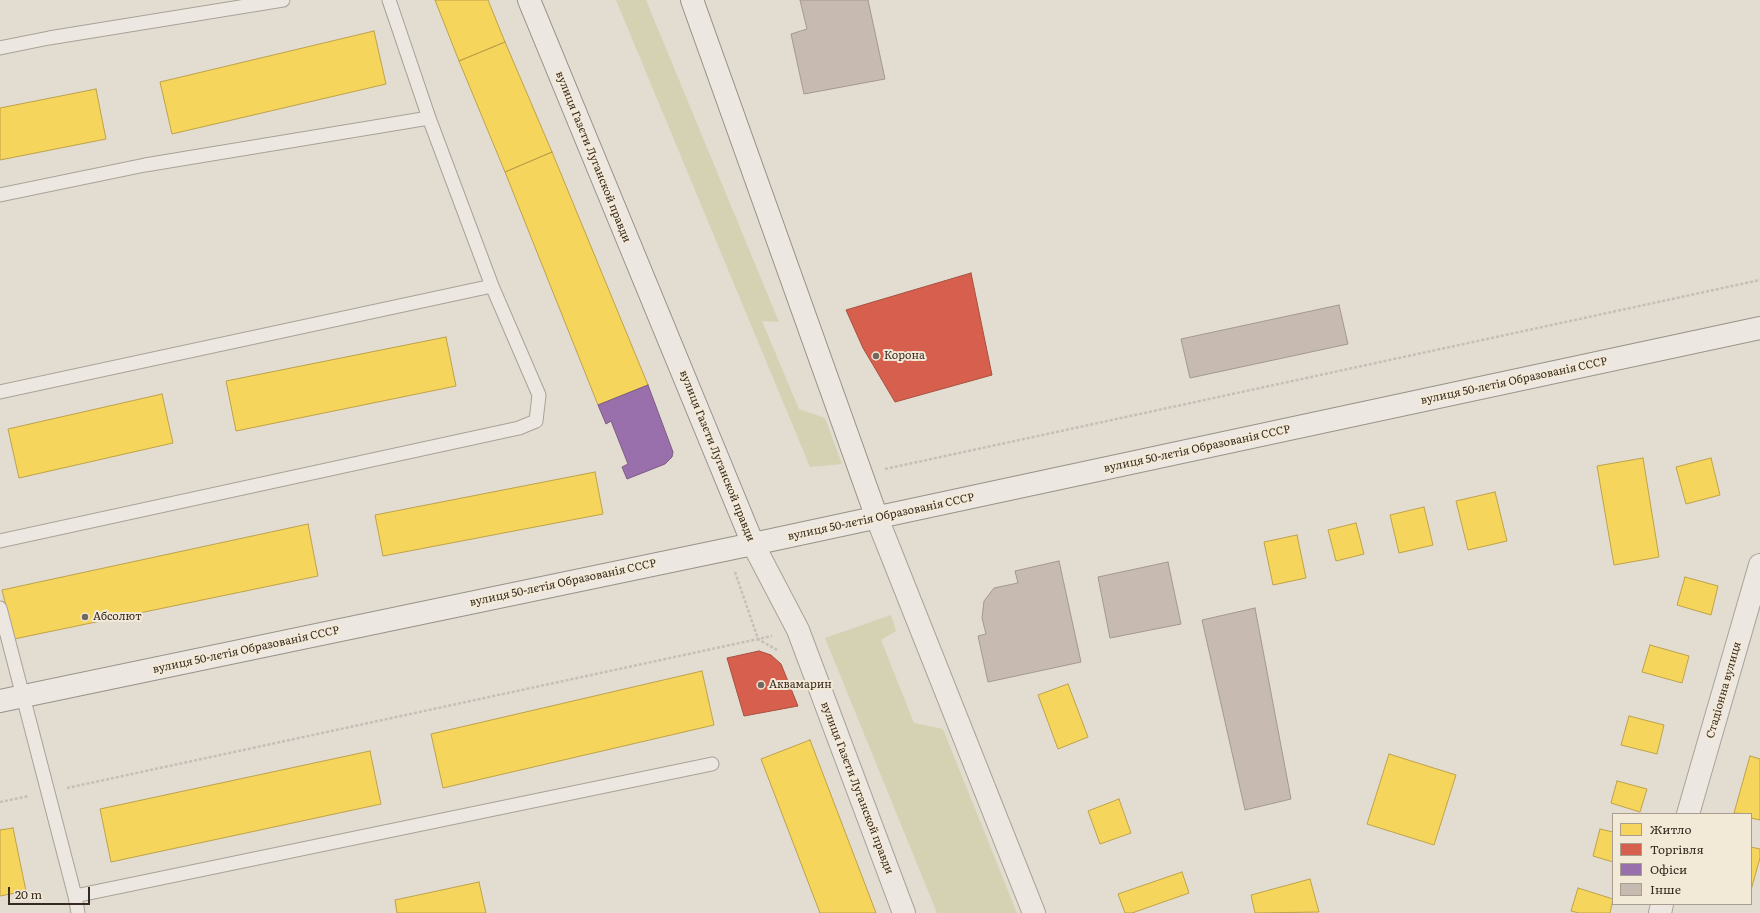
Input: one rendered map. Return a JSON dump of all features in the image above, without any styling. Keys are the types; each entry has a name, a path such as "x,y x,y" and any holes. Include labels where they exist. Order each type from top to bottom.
{"street":[{"name":"вулиця Газєти Луганской правди","path":"528,0 753,544 798,630 904,913"},
{"path":"692,0 876,518 1034,913"},
{"name":"вулиця 50-лєтія Образованія СССР","path":"0,702 876,518 1760,328"},
{"name":"Стадіонна вулиця","path":"1688,813 1760,565"}],"lane":[{"path":"0,48 49,38 283,0"},
{"path":"0,541 519,428 536,421 539,395 492,286 429,118 389,0"},
{"path":"0,195 145,165 429,118"},
{"path":"0,392 492,286"},
{"path":"0,608 75,896 78,913"},
{"path":"75,896 712,764"}],"path":[{"path":"861,475 1760,280"},
{"path":"0,802 798,630"}],"shaded area":[{"path":"616,0 646,0 779,322 762,321 799,409 825,418 842,464 810,467"},
{"path":"891,615 896,631 881,640 914,723 943,729 1017,913 937,913 825,638"}],"building: Житло":[{"path":"435,0 488,0 505,42 459,61"},
{"path":"374,31 386,84 172,134 160,82"},
{"path":"505,42 552,152 505,172 459,61"},
{"path":"96,89 106,139 0,160 0,108"},
{"path":"552,152 648,385 598,405 505,172"},
{"path":"446,337 456,386 236,431 226,381"},
{"path":"162,394 173,443 19,478 8,429"},
{"path":"1643,458 1659,557 1614,565 1597,466"},
{"path":"1711,458 1720,495 1686,504 1676,467"},
{"path":"595,472 603,514 383,556 375,515"},
{"path":"1495,492 1507,541 1468,550 1456,501"},
{"path":"1424,507 1433,545 1399,553 1390,515"},
{"path":"1356,523 1364,554 1336,561 1328,530"},
{"path":"308,524 318,576 14,639 2,590"},
{"path":"1297,535 1306,578 1273,585 1264,542"},
{"path":"1685,577 1718,586 1711,615 1677,605"},
{"path":"1650,645 1689,656 1682,683 1642,672"},
{"path":"702,671 714,725 443,788 431,734"},
{"path":"1068,684 1088,737 1058,749 1038,695"},
{"path":"1629,716 1664,725 1657,754 1621,745"},
{"path":"810,740 876,913 820,913 761,759"},
{"path":"370,751 381,804 111,862 100,809"},
{"path":"1389,754 1456,775 1434,845 1367,824"},
{"path":"1750,756 1760,759 1760,820 1752,818 1752,813 1734,813"},
{"path":"1617,781 1647,789 1640,812 1611,803"},
{"path":"1119,799 1131,833 1100,844 1088,811"},
{"path":"13,828 26,891 0,896 0,830"},
{"path":"1600,829 1612,832 1612,862 1593,856"},
{"path":"1752,847 1760,849 1760,858 1752,886"},
{"path":"1182,872 1189,893 1132,913 1125,913 1118,894"},
{"path":"1310,879 1319,912 1255,913 1251,895"},
{"path":"479,882 486,913 397,913 395,900"},
{"path":"1578,888 1612,899 1610,913 1579,913 1571,911"}],"building: Торгівля":[{"path":"971,273 992,375 895,402 863,348 846,310"},
{"path":"759,651 771,655 781,664 798,706 744,716 727,658"}],"building: Офіси":[{"path":"648,385 673,452 672,457 665,464 627,479 622,467 628,464 611,421 606,424 598,405"}],"building: Інше":[{"path":"800,0 868,0 885,79 804,94 791,34 807,29"},
{"path":"1339,305 1348,344 1190,378 1181,339"},
{"path":"1059,561 1081,662 988,682 978,636 986,634 982,618 984,601 994,588 1018,583 1015,571"},
{"path":"1168,562 1181,624 1110,638 1098,577"},
{"path":"1255,608 1291,799 1245,810 1202,620"}],"place":[{"name":"Корона","path":"876,356"},
{"name":"Абсолют","path":"85,617"},
{"name":"Аквамарин","path":"761,685"}]}
